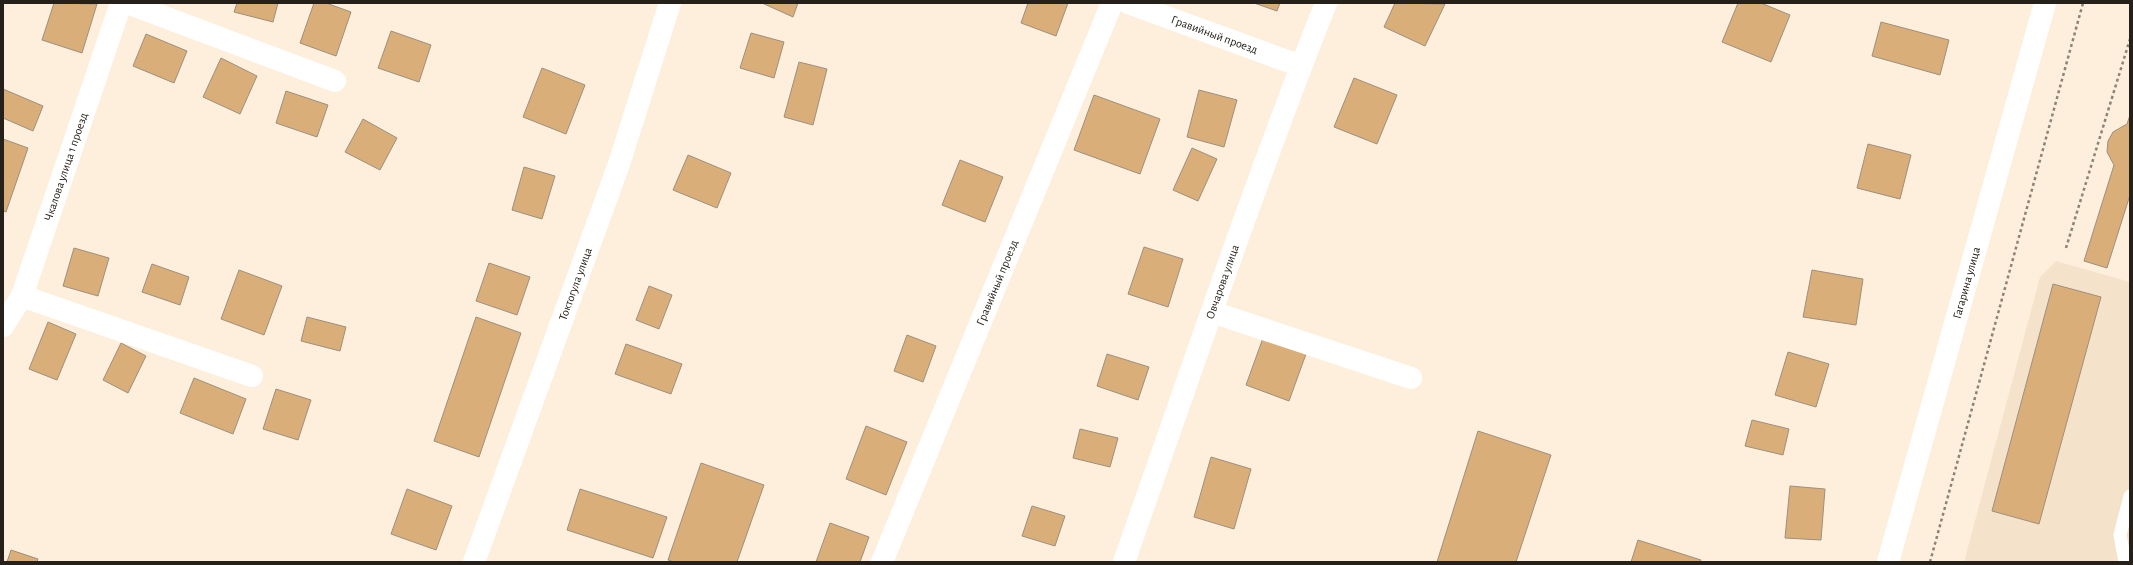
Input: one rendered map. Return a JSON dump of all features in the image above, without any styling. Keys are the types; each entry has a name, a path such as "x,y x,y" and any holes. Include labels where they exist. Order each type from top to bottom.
{"street":[{"name":"Чкалова улица 1 проезд","path":"3,326 22,296 121,3"},
{"path":"127,3 335,81"},
{"name":"Токтогула улица","path":"474,562 619,164 670,3"},
{"name":"Гравийный проезд","path":"882,562 1112,3"},
{"name":"Гравийный проезд","path":"1128,3 1301,66"},
{"name":"Овчарова улица","path":"1124,562 1212,312 1301,66 1326,3"},
{"name":"Гагарина улица","path":"1888,562 2045,3"},
{"path":"22,296 252,376"},
{"path":"1212,312 1411,378"}],"lane":[{"path":"2125,562 2120,535 2130,496"}],"path":[{"path":"1930,562 2083,3"},
{"path":"2066,248 2130,39"}],"shaded area":[{"path":"2056,261 2130,282 2130,562 1964,562 2040,277"}],"building":[{"path":"54,3 97,4 82,53 42,40"},
{"path":"237,3 278,3 273,22 234,12"},
{"path":"314,3 326,3 351,12 336,56 300,43"},
{"path":"762,3 798,3 793,17"},
{"path":"1028,3 1068,3 1056,36 1021,23"},
{"path":"1254,3 1280,3 1277,11"},
{"path":"1395,3 1445,4 1425,46 1384,27"},
{"path":"1738,3 1761,3 1790,15 1771,62 1722,42"},
{"path":"1881,22 1949,40 1940,75 1872,56"},
{"path":"391,31 431,45 419,82 378,68"},
{"path":"751,33 784,42 774,78 740,68"},
{"path":"146,34 187,51 174,83 133,66"},
{"path":"221,58 257,76 240,114 203,97"},
{"path":"799,62 827,69 813,125 784,117"},
{"path":"542,68 585,85 566,134 523,117"},
{"path":"1354,78 1397,95 1377,144 1334,127"},
{"path":"3,89 43,106 33,131 3,118"},
{"path":"1199,90 1237,100 1224,147 1187,137"},
{"path":"286,91 328,105 317,137 276,123"},
{"path":"1094,95 1160,119 1140,174 1074,150"},
{"path":"2130,115 2130,195 2107,268 2084,261 2114,165 2107,152 2108,141 2113,132 2127,124"},
{"path":"363,119 397,138 380,170 345,152"},
{"path":"3,139 28,148 6,212 3,211"},
{"path":"1868,144 1911,155 1900,199 1857,188"},
{"path":"1192,148 1217,159 1198,201 1173,190"},
{"path":"688,155 731,173 717,208 673,190"},
{"path":"960,160 1003,177 985,222 942,205"},
{"path":"524,167 555,176 542,219 512,210"},
{"path":"1144,247 1183,259 1168,307 1128,294"},
{"path":"74,248 109,258 98,296 63,286"},
{"path":"489,263 530,277 517,315 476,301"},
{"path":"152,264 189,277 180,305 142,292"},
{"path":"239,270 282,286 264,335 221,319"},
{"path":"1812,270 1863,279 1856,325 1803,317"},
{"path":"2053,284 2101,297 2039,524 1992,511"},
{"path":"649,286 672,295 659,329 636,320"},
{"path":"307,317 346,327 340,351 301,341"},
{"path":"476,317 521,333 479,457 434,441"},
{"path":"48,322 76,334 57,380 29,369"},
{"path":"907,335 936,346 923,382 894,371"},
{"path":"1263,338 1306,354 1289,401 1246,385"},
{"path":"121,343 146,356 128,393 103,380"},
{"path":"626,344 682,364 671,394 615,374"},
{"path":"1788,352 1829,364 1816,407 1775,395"},
{"path":"1107,354 1149,367 1138,400 1097,386"},
{"path":"194,378 246,399 233,434 180,413"},
{"path":"276,389 311,400 298,440 263,429"},
{"path":"1752,420 1789,429 1783,455 1745,446"},
{"path":"866,426 907,442 886,495 846,479"},
{"path":"1080,429 1118,438 1110,467 1073,458"},
{"path":"1478,431 1551,455 1516,562 1437,562"},
{"path":"1211,457 1251,469 1234,529 1194,517"},
{"path":"701,463 764,485 737,562 675,562 668,560"},
{"path":"1790,486 1825,489 1821,540 1785,538"},
{"path":"407,489 452,506 436,550 391,534"},
{"path":"580,489 667,517 653,558 567,530"},
{"path":"1032,506 1065,516 1055,546 1022,536"},
{"path":"830,523 869,537 860,562 816,562"},
{"path":"1638,540 1701,560 1700,562 1631,562"},
{"path":"11,550 38,559 37,562 7,562"}]}
